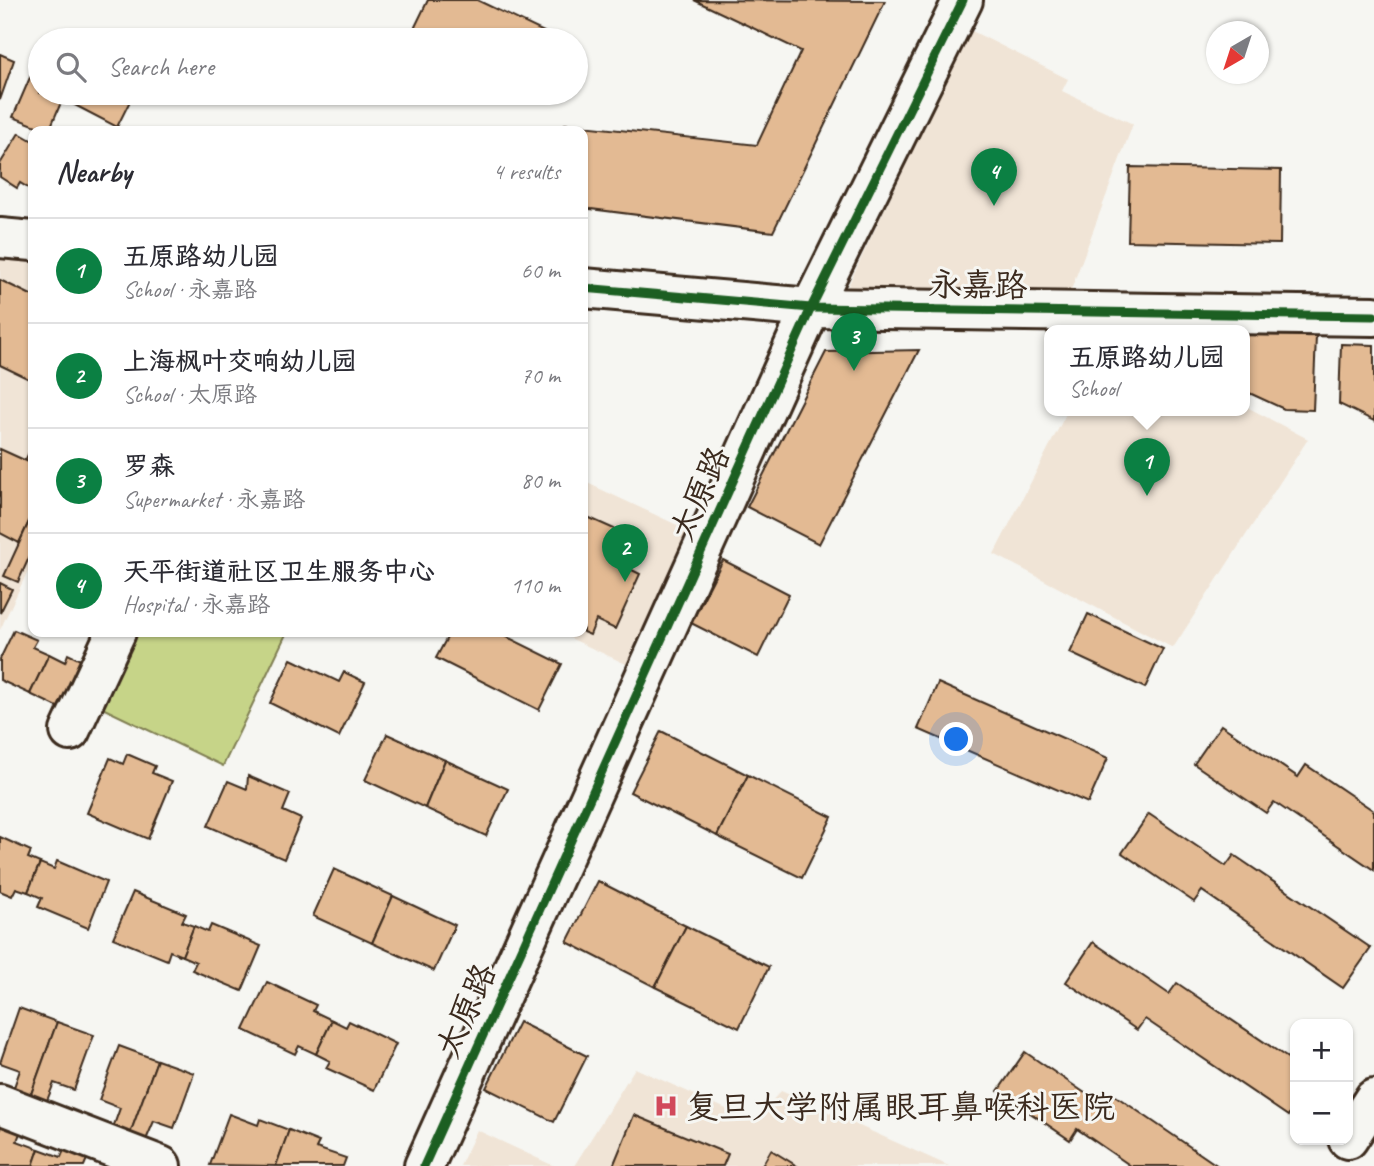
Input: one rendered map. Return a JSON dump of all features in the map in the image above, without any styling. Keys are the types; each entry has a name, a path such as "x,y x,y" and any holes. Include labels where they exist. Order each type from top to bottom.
{"street":[{"name":"太原路","path":"424,1166 811,308 963,0"},
{"path":"0,238 28,241"},
{"name":"永嘉路","path":"588,288 811,308 1374,316"},
{"path":"70,731 114,637"},
{"path":"1353,1130 1374,1098"},
{"path":"0,1104 161,1166"},
{"path":"1330,1166 1343,1145"}],"shaded area":[{"path":"970,30 1068,79 1062,91 1133,124 1071,290 847,288"},
{"path":"0,252 28,255 28,571 0,630"},
{"path":"1250,409 1308,439 1173,648 994,554 1065,416 1250,416"},
{"path":"588,483 690,531 628,665 568,637 588,637"},
{"name":"复旦大学附属眼耳鼻喉科医院","path":"635,1068 753,1121 781,1091 949,1166 574,1166"},
{"path":"477,1130 554,1166 460,1166"}],"green space":[{"path":"129,637 285,637 223,766 96,705"}],"building":[{"path":"428,0 477,0 536,28 414,28"},
{"path":"694,0 885,1 773,232 588,209 588,127 757,145 801,51"},
{"path":"0,54 14,60 0,100"},
{"path":"28,82 28,105 60,105 51,126 36,126 13,117"},
{"path":"75,105 128,105 115,126"},
{"path":"19,133 28,138 28,188 20,183 17,188 0,177 0,164"},
{"path":"1130,167 1281,170 1280,244 1128,241"},
{"path":"0,280 28,294 28,379 0,365"},
{"path":"1250,333 1316,336 1313,410 1284,409 1250,393"},
{"path":"1341,344 1374,345 1374,421 1339,404"},
{"path":"919,350 819,544 747,507 826,352"},
{"path":"0,449 28,462 28,524 19,543 0,533"},
{"path":"588,517 632,537 620,564 640,574 615,629 596,620 590,635"},
{"path":"28,524 28,560 18,582 4,576"},
{"path":"723,560 789,594 758,657 691,623"},
{"path":"0,583 12,589 0,613"},
{"path":"1088,614 1163,649 1145,688 1070,653"},
{"path":"14,630 37,640 33,647 49,654 30,694 0,680 0,659"},
{"path":"447,637 507,637 562,664 539,710 436,658"},
{"path":"49,654 65,662 68,654 91,665 70,713 30,694"},
{"path":"291,659 339,682 344,672 365,682 339,737 270,703"},
{"path":"938,683 1108,758 1088,803 918,729"},
{"path":"1221,725 1298,777 1306,765 1374,811 1374,870 1274,802 1266,813 1194,764"},
{"path":"661,731 748,775 717,836 630,792"},
{"path":"387,734 445,760 425,808 365,780"},
{"path":"127,754 155,766 152,773 172,781 148,839 87,813 110,758 123,764"},
{"path":"445,760 508,789 486,836 425,808"},
{"path":"748,775 832,817 802,878 717,836"},
{"path":"248,776 290,794 283,811 301,819 284,859 208,826 228,781 247,789"},
{"path":"1149,814 1226,866 1234,855 1371,948 1343,988 1202,891 1194,902 1122,853"},
{"path":"0,837 31,851 28,858 40,863 28,892 16,888 12,896 0,891"},
{"path":"57,861 106,882 88,928 38,907 42,898 28,892 40,863 54,869"},
{"path":"334,869 393,896 372,943 313,916"},
{"path":"598,881 686,926 655,987 567,942"},
{"path":"133,892 186,914 182,922 194,926 182,956 170,951 167,960 113,938"},
{"path":"393,896 455,925 434,971 372,943"},
{"path":"211,925 261,946 242,991 192,970 196,962 182,956 194,926 208,932"},
{"path":"686,926 769,967 739,1028 655,987"},
{"path":"1093,942 1169,994 1177,983 1290,1060 1288,1116 1145,1019 1137,1030 1066,982"},
{"path":"267,982 316,1005 313,1011 332,1020 316,1054 299,1046 295,1054 244,1030"},
{"path":"19,1008 57,1022 30,1097 13,1090 20,1070 0,1063"},
{"path":"332,1020 346,1027 349,1021 396,1044 374,1090 326,1068 330,1061 316,1054"},
{"path":"57,1022 94,1035 74,1090 54,1083 46,1103 30,1097"},
{"path":"519,1022 587,1056 554,1122 486,1088"},
{"path":"119,1046 157,1060 130,1134 113,1128 120,1108 99,1100"},
{"path":"1025,1052 1101,1104 1110,1092 1218,1166 1131,1166 1077,1129 1070,1140 998,1091"},
{"path":"157,1060 194,1073 174,1128 154,1121 146,1140 130,1134"},
{"path":"229,1114 258,1125 260,1119 289,1130 276,1166 210,1165"},
{"path":"634,1115 728,1154 723,1166 613,1166"},
{"path":"0,1126 20,1133 17,1141 39,1149 33,1166 0,1166"},
{"path":"289,1130 319,1142 316,1148 346,1158 343,1166 276,1166"},
{"path":"39,1149 61,1157 64,1150 87,1159 84,1166 33,1166"},
{"path":"771,1150 797,1166 762,1166"}],"cycle path":[{"path":"424,1166 811,308 963,0"},
{"path":"588,288 811,308 1374,316"}],"place":[{"name":"天平街道社区卫生服务中心","path":"994,206"},
{"name":"罗森","path":"854,371"},
{"name":"五原路幼儿园","path":"1147,496"},
{"name":"上海枫叶交响幼儿园","path":"625,582"},
{"name":"复旦大学附属眼耳鼻喉科医院","path":"666,1106"}]}
